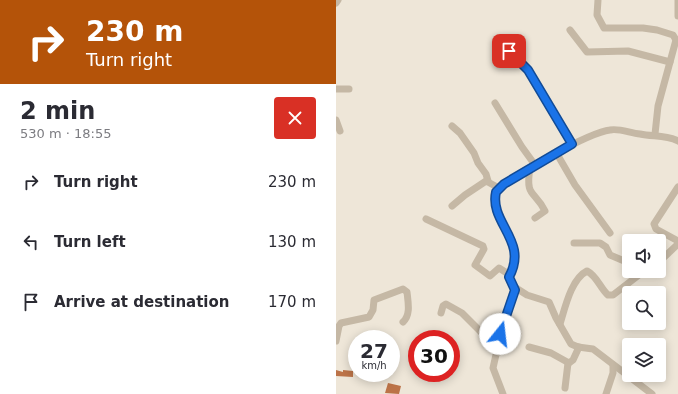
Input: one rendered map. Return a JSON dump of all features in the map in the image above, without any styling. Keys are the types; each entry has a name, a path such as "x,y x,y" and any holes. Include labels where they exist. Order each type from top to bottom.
{"street":[{"path":"598,0 597,15 604,28 657,30 673,35 677,39 658,106 655,134"},
{"path":"678,0 678,16"},
{"path":"570,30 587,52 628,52 670,62"},
{"path":"502,43 528,70 572,144"},
{"path":"336,89 349,89"},
{"path":"495,103 533,167"},
{"path":"336,120 340,131"},
{"path":"452,126 460,133 474,153 488,181 499,188"},
{"path":"649,393 593,349 571,344 549,302 527,295 516,288 510,281 510,275 516,259 512,243 497,207 496,196 499,188 533,167 572,144 601,132 611,129 644,135 655,134 678,141"},
{"path":"557,154 575,185 610,233"},
{"path":"533,167 528,181 529,190 545,210 544,213 536,218"},
{"path":"452,206 465,194 488,181"},
{"path":"678,187 654,224 656,229 678,241"},
{"path":"426,219 483,246 484,249 475,266 490,276 499,268 510,275"},
{"path":"574,243 600,243 606,247 610,255 622,260"},
{"path":"666,255 678,244"},
{"path":"560,324 571,292 582,273 587,271 593,274 601,289 608,295 614,295 635,278"},
{"path":"503,394 493,372 504,319 516,288"},
{"path":"336,341 340,324 369,317 373,310 374,300 403,289 406,292 408,307 408,317 404,322"},
{"path":"441,313 443,306 446,304 462,313 480,332 500,339"},
{"path":"529,347 551,353 568,363"},
{"path":"568,363 573,360 579,347"},
{"path":"565,388 568,363"},
{"path":"606,394 613,373 613,365"}],"building":[{"path":"336,370 343,372 343,370 348,370 348,377 336,376"},
{"path":"388,383 401,386 399,394 385,393"}],"route":[{"path":"500,334 516,288 509,279 516,259 508,232 500,217 497,207 496,192 504,184 572,144 528,70 509,51"}]}
